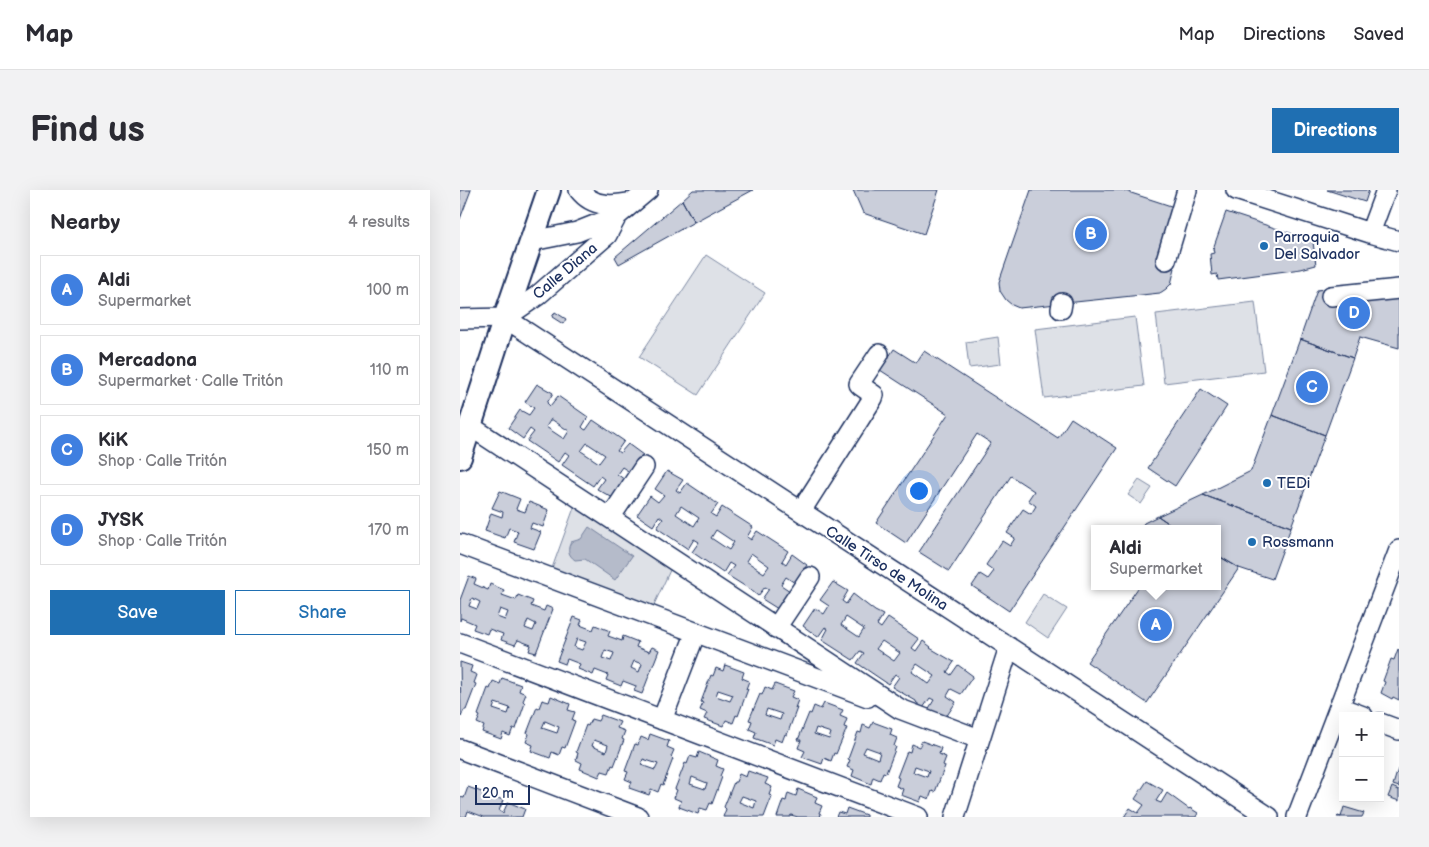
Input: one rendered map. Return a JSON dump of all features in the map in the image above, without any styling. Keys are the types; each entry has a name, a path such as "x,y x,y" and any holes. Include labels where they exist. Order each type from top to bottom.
{"main road":[{"path":"460,457 549,190"}],"street":[{"path":"579,190 589,200 601,205 614,206 633,202"},
{"name":"Calle Diana","path":"532,241 576,232 617,216 648,190"},
{"path":"1166,260 1187,190"},
{"path":"1236,190 1399,241"},
{"path":"1370,233 1386,190"},
{"name":"Calle Diana","path":"505,318 537,296 607,235 617,216"},
{"path":"1331,296 1399,289"},
{"path":"460,319 505,318"},
{"name":"Calle Tirso de Molina","path":"505,318 1269,817"},
{"path":"801,512 874,398 873,394 859,384 879,354"},
{"path":"470,426 900,709"},
{"path":"610,518 644,467"},
{"path":"460,544 979,739"},
{"path":"1297,817 1399,550"},
{"path":"776,628 810,577"},
{"path":"662,720 696,632"},
{"path":"460,643 918,817"},
{"path":"955,817 1009,647"},
{"path":"1339,707 1352,712"},
{"path":"1384,724 1399,730"},
{"path":"460,749 638,817"}],"shaded area":[{"path":"706,255 765,293 698,395 639,357"},
{"path":"1255,302 1264,371 1164,383 1156,314"},
{"path":"1135,317 1144,386 1044,398 1035,329"},
{"path":"998,337 1001,364 969,368 966,342"},
{"path":"1139,480 1152,488 1141,504 1128,495"},
{"path":"575,505 672,566 652,609 551,571"},
{"path":"1043,594 1067,609 1048,638 1025,622"}],"water":[{"path":"589,527 632,556 615,580 585,559 575,560 570,554 569,547 571,542 581,539"}],"building":[{"path":"460,190 471,190 460,219"},
{"path":"693,190 753,190 694,222 682,200"},
{"path":"853,190 939,190 924,234 863,213"},
{"path":"1031,190 1122,190 1174,207 1158,261 1175,268 1171,284 1160,293 1019,308 1012,305 1000,291 999,282"},
{"path":"1327,190 1369,190 1365,202"},
{"path":"682,200 694,222 619,264 615,257"},
{"name":"Parroquia Del Salvador","path":"1226,212 1293,234 1292,237 1311,239 1316,265 1301,269 1218,280 1217,274 1212,275 1210,254 1214,253 1213,249"},
{"path":"1399,280 1399,348 1360,337 1353,358 1300,339 1317,290"},
{"path":"555,312 566,319 563,324 552,317"},
{"path":"1300,339 1353,358 1325,435 1272,415"},
{"path":"894,349 916,363 924,351 1058,438 1071,418 1117,448 1009,611 972,586 980,574 988,579 994,571 986,565 1002,541 1010,546 1015,538 1007,533 1023,509 1031,514 1036,506 1028,500 1034,491 1011,476 949,571 919,552 991,443 977,434 906,543 876,523 948,414 880,370"},
{"path":"537,384 553,393 547,403 550,406 558,396 588,417 582,427 584,429 586,430 593,420 624,441 617,451 620,453 628,444 643,455 631,473 622,467 617,474 625,480 613,498 597,489 604,479 600,476 593,486 562,465 569,455 565,452 558,462 527,441 534,432 530,429 523,439 508,428 520,410 529,415 534,408 525,402","holes":["551,419 569,431 564,439 546,427","587,443 605,455 599,463 581,451"]},
{"path":"1201,389 1227,406 1175,486 1148,468"},
{"name":"TEDi","path":"1272,415 1325,435 1291,527 1203,495 1251,471"},
{"path":"667,471 683,480 676,490 680,493 687,483 718,504 711,514 716,517 722,507 753,527 747,537 751,540 757,531 788,551 782,561 786,564 792,554 807,565 795,583 786,577 781,585 790,591 778,609 762,599 769,589 765,587 758,596 727,575 734,566 729,563 723,573 692,552 699,542 694,539 688,549 657,528 663,519 659,516 653,526 637,515 650,496 658,502 664,495 655,489","holes":["681,506 699,518 694,526 676,514","716,530 734,542 729,550 711,538","751,553 769,566 764,573 746,561"]},
{"path":"500,491 520,499 516,509 525,512 529,502 549,510 543,527 532,523 530,528 541,532 534,549 514,542 518,531 509,528 505,538 485,531 491,513 502,517 503,512 492,508"},
{"name":"Rossmann","path":"1203,495 1291,527 1272,579 1239,568 1221,557 1221,525 1171,525 1158,516"},
{"path":"1158,516 1171,525 1143,525"},
{"path":"1221,557 1239,568 1147,703 1087,662 1137,590 1221,590"},
{"path":"469,576 476,579 474,584 488,590 490,584 504,590 502,595 516,600 518,595 533,601 531,606 544,611 546,606 553,609 536,653 529,651 531,645 518,640 515,645 501,640 503,634 489,629 487,634 473,629 475,624 461,618 460,621 460,600","holes":["472,598 480,602 477,609 469,606","500,609 508,612 505,620 497,617","528,620 536,624 533,631 525,628"]},
{"path":"833,582 848,591 842,601 846,604 853,594 883,615 877,625 881,628 888,618 919,639 912,648 916,651 923,641 930,648 954,662 947,672 951,675 958,665 973,676 961,694 951,689 947,696 956,702 944,720 928,710 934,700 930,698 923,708 916,701 892,687 899,677 895,674 888,684 857,663 864,653 860,651 853,660 822,640 828,629 825,627 818,637 803,626 815,608 824,614 829,606 820,600","holes":["846,617 864,629 859,637 841,625","882,641 900,653 894,661 876,649","917,664 935,676 929,684 912,672"]},
{"path":"574,617 582,620 580,625 593,630 595,625 610,631 608,636 622,641 623,636 638,642 636,647 649,652 652,647 659,650 642,694 634,691 636,686 623,681 621,686 606,680 608,675 595,670 593,675 578,669 580,664 567,659 565,664 557,661","holes":["577,639 586,642 582,650 574,647","605,650 614,653 611,661 602,658","634,661 642,664 639,672 631,668"]},
{"path":"1398,649 1399,700 1393,697 1392,699 1381,693 1391,659 1394,660"},
{"path":"460,662 472,666 470,672 477,675 474,683 476,684 466,710 464,710 461,717"},
{"path":"725,665 744,672 742,678 749,681 738,716 736,715 733,723 726,720 723,726 704,719 707,713 700,710 711,675 713,676 716,668 723,671","holes":["718,690 733,695 730,701 716,696"]},
{"path":"502,678 521,685 519,691 526,694 523,701 525,703 516,729 513,728 510,736 503,733 501,739 482,732 484,726 477,723 488,688 490,689 493,681 500,684","holes":["495,703 510,708 508,714 493,709"]},
{"path":"775,684 794,691 791,697 798,700 787,735 785,734 782,742 775,739 773,745 754,738 756,732 749,729 752,721 749,720 760,694 762,695 765,687 772,690","holes":["767,709 782,714 780,720 765,715"]},
{"path":"551,696 570,704 568,710 575,712 572,720 575,721 565,748 562,747 559,755 552,752 550,758 531,751 533,745 526,742 529,734 527,733 537,707 539,708 542,700 549,702","holes":["545,721 559,727 557,733 542,728"]},
{"path":"824,703 843,710 840,716 847,719 844,727 847,728 836,754 834,753 831,761 824,758 822,764 802,757 805,751 798,748 801,740 798,740 809,713 811,714 814,706 821,709","holes":["816,728 831,733 829,739 814,734"]},
{"path":"601,715 620,722 617,728 625,731 622,739 624,740 614,766 612,765 609,773 602,771 599,777 580,769 582,763 576,760 578,753 576,752 586,725 588,726 591,719 598,721","holes":["594,740 608,745 606,752 592,746"]},
{"path":"873,722 892,729 890,735 897,738 894,746 896,747 886,773 883,772 880,780 873,777 871,784 852,776 854,770 847,767 858,732 861,733 863,725 870,728","holes":["866,747 880,752 878,759 863,753"]},
{"path":"650,734 669,741 667,747 674,750 671,757 673,759 663,785 661,784 658,792 651,789 649,795 629,788 632,782 625,779 628,772 625,771 635,744 638,745 641,737 648,740","holes":["643,759 658,764 655,770 641,765"]},
{"path":"922,741 941,748 939,754 946,757 943,765 945,766 935,792 932,791 929,799 922,796 920,802 901,795 903,789 896,786 899,778 897,777 907,751 910,752 912,744 919,747","holes":["915,766 929,771 927,777 913,772"]},
{"path":"699,752 718,760 716,766 723,769 712,804 710,803 707,810 700,808 698,814 679,807 681,801 674,798 677,790 675,789 685,763 687,764 690,756 697,758","holes":["692,777 707,783 705,789 690,784"]},
{"path":"1399,769 1399,787 1393,785"},
{"path":"748,771 768,778 765,784 772,787 769,795 772,796 764,817 723,817 726,809 724,807 734,782 736,782 739,774 746,777","holes":["742,796 756,801 754,808 739,802"]},
{"path":"1147,781 1163,790 1156,801 1161,803 1167,793 1189,809 1198,813 1196,817 1124,817 1130,808 1138,813 1144,805 1135,799"},
{"path":"468,787 503,800 499,811 503,813 508,802 525,809 522,817 484,817 468,811 466,817 460,817 460,797 464,798"},
{"path":"1392,787 1399,790 1399,801 1388,797"},
{"path":"798,789 817,797 815,803 822,806 819,813 821,814 820,817 798,817 791,815 790,817 777,817 783,800 786,801 788,793 796,796"},
{"path":"1344,807 1364,813 1362,817 1341,817"},
{"path":"847,808 866,815 866,817 836,817 838,812 845,814"}],"place":[{"name":"Mercadona","path":"1091,234"},
{"name":"Parroquia Del Salvador","path":"1264,246"},
{"name":"JYSK","path":"1354,313"},
{"name":"KiK","path":"1312,387"},
{"name":"TEDi","path":"1267,483"},
{"name":"Rossmann","path":"1252,542"},
{"name":"Aldi","path":"1156,625"}]}
